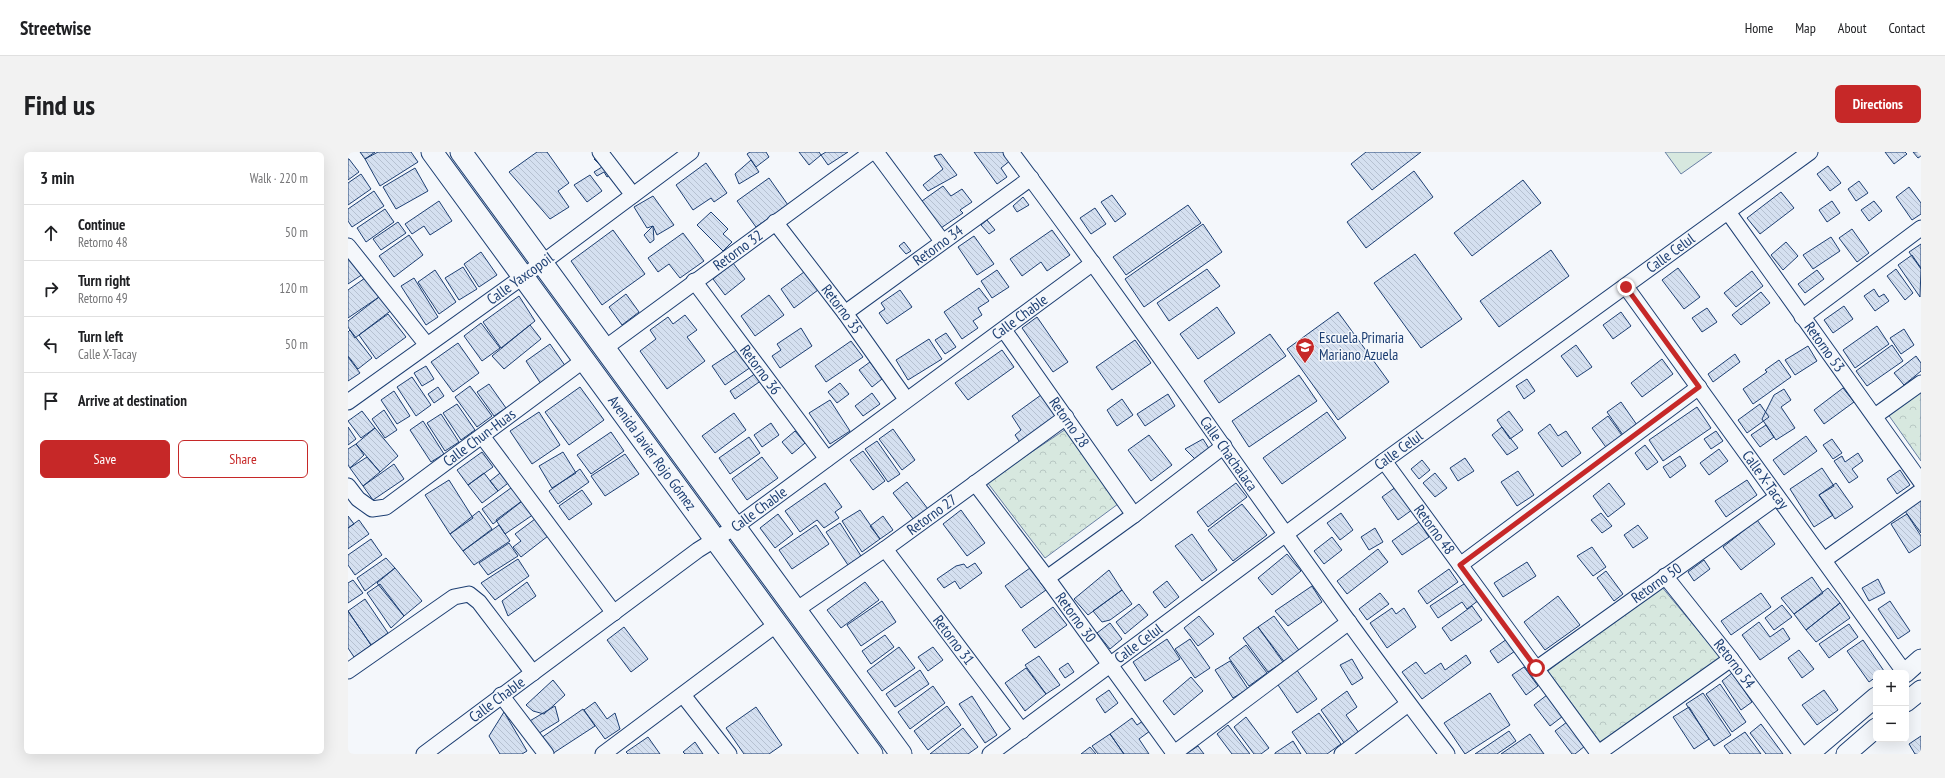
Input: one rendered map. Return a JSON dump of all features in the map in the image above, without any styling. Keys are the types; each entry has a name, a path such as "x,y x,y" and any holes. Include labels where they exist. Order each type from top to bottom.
{"main road":[{"name":"Avenida Javier Rojo Gómez","path":"432,152 872,754"},
{"name":"Avenida Javier Rojo Gómez","path":"461,152 901,754"}],"street":[{"path":"600,152 633,195"},
{"name":"Calle Yaxcopoil","path":"348,402 542,263 691,152"},
{"name":"Retorno 32","path":"604,348 872,152"},
{"path":"876,152 942,241"},
{"name":"Calle Chachalaca","path":"1012,152 1408,704 1447,754"},
{"name":"Calle Celul","path":"990,754 1384,461 1626,287 1810,152"},
{"name":"Retorno 34","path":"845,313 942,241 1031,178"},
{"name":"Retorno 53","path":"1728,212 1921,482"},
{"name":"Retorno 35","path":"775,222 845,313 906,399"},
{"path":"1802,316 1921,228"},
{"path":"348,246 427,345"},
{"name":"Calle Chable","path":"424,754 501,695 533,673 698,550 735,527 906,399 1004,330 1093,263"},
{"name":"Retorno 36","path":"694,281 827,459"},
{"name":"Calle X-Tacay","path":"1626,287 1903,670"},
{"name":"Retorno 28","path":"1004,330 1134,515"},
{"name":"Calle Chun-Huas","path":"348,486 358,499 372,509 386,507 584,360"},
{"path":"1875,416 1921,382"},
{"path":"1460,565 1699,387"},
{"name":"Retorno 27","path":"796,610 885,549 1066,417"},
{"path":"482,436 614,613"},
{"path":"1047,578 1134,515 1224,446"},
{"name":"Retorno 48","path":"1384,461 1598,754"},
{"name":"Retorno 30","path":"975,483 1111,665 1173,754"},
{"path":"1824,560 1921,491"},
{"name":"Retorno 50","path":"1536,668 1777,497"},
{"name":"Retorno 31","path":"885,549 1022,731"},
{"name":"Retorno 54","path":"1665,576 1731,659 1801,754"},
{"path":"349,667 454,597 468,594 480,602 533,673"},
{"path":"1173,754 1349,622"},
{"path":"603,754 777,624"},
{"path":"1598,754 1731,659"},
{"path":"1908,670 1921,659"},
{"path":"1909,700 1921,690"},
{"path":"501,695 546,754"},
{"path":"683,695 729,754"},
{"path":"1809,754 1873,700"},
{"path":"1342,754 1408,704"},
{"path":"1846,754 1873,731"}],"green space":[{"path":"1665,152 1712,152 1681,174"},
{"path":"1921,384 1921,461 1885,410"},
{"path":"1066,429 1118,504 1045,558 987,482"},
{"path":"1661,586 1721,658 1601,743 1548,671"}],"building":[{"path":"360,152 375,152 365,159"},
{"path":"378,152 411,152 418,162 380,186 365,159"},
{"path":"537,152 547,152 569,183 558,191 569,207 550,219 509,172"},
{"path":"750,152 766,152 769,157 756,167 747,154"},
{"path":"799,152 819,152 821,155 809,165"},
{"path":"826,152 848,152 828,165 821,155"},
{"path":"974,152 1005,152 1011,160 1001,168 1007,177 997,184"},
{"path":"1366,152 1421,152 1372,190 1351,164"},
{"path":"1885,152 1905,152 1907,154 1894,164"},
{"path":"1913,152 1921,152 1921,156 1918,158"},
{"path":"941,154 957,175 928,191 923,185 943,169 934,156"},
{"path":"601,155 614,173 607,177 604,172 597,176 594,172 602,167 594,159"},
{"path":"348,159 359,172 348,180"},
{"path":"751,160 759,172 739,184 735,174"},
{"path":"706,163 727,193 714,202 711,198 693,210 676,185"},
{"path":"1828,166 1841,183 1830,191 1817,174"},
{"path":"415,168 428,191 396,209 383,187"},
{"path":"1414,171 1433,197 1366,248 1347,222"},
{"path":"361,174 371,189 348,205 348,183"},
{"path":"590,175 602,191 587,202 574,185"},
{"path":"769,178 788,205 756,227 737,201"},
{"path":"1523,180 1541,203 1472,256 1454,233"},
{"path":"1859,181 1868,193 1856,201 1848,189"},
{"path":"943,186 951,196 962,189 972,202 960,210 963,213 941,228 922,201"},
{"path":"1909,187 1921,203 1921,214 1912,220 1896,197"},
{"path":"374,191 384,206 352,227 348,221 348,209"},
{"path":"1781,192 1794,208 1760,234 1747,218"},
{"path":"1112,195 1126,214 1115,222 1101,202"},
{"path":"653,196 674,225 657,235 653,226 647,228 634,207"},
{"path":"1023,197 1029,205 1017,212 1013,206"},
{"path":"439,201 452,221 430,235 424,226 412,234 405,224"},
{"path":"1832,201 1840,213 1827,222 1819,210"},
{"path":"1874,201 1882,211 1869,221 1861,210"},
{"path":"1188,205 1201,223 1126,275 1113,257"},
{"path":"1095,208 1106,224 1091,234 1080,218"},
{"path":"385,209 394,222 366,242 357,228"},
{"path":"711,212 728,229 723,234 732,242 723,251 697,225"},
{"path":"987,220 995,230 989,234 981,225"},
{"path":"398,222 406,233 381,250 373,239"},
{"path":"1203,224 1222,252 1144,307 1125,279"},
{"path":"653,226 654,240 650,243 644,235"},
{"path":"1852,229 1869,253 1857,262 1839,238"},
{"path":"613,230 645,274 602,305 571,261"},
{"path":"1052,230 1070,255 1047,271 1041,262 1022,276 1010,259"},
{"path":"683,233 704,261 680,278 669,264 658,272 648,258"},
{"path":"409,235 423,255 394,277 379,256"},
{"path":"974,236 994,264 977,275 958,247"},
{"path":"1831,237 1840,251 1813,269 1803,255"},
{"path":"904,242 911,251 906,254 899,246"},
{"path":"1786,242 1798,256 1783,270 1771,255"},
{"path":"1921,244 1921,269 1909,252"},
{"path":"1551,250 1569,276 1499,327 1480,301"},
{"path":"481,252 497,275 479,287 464,264"},
{"path":"348,253 363,274 348,284"},
{"path":"1415,254 1462,319 1421,348 1374,283"},
{"path":"1912,255 1921,268 1920,297 1898,265"},
{"path":"733,263 745,279 725,295 713,279"},
{"path":"463,267 477,289 459,300 445,278"},
{"path":"1678,268 1700,297 1684,309 1662,280"},
{"path":"1207,269 1220,286 1169,321 1157,303"},
{"path":"1896,269 1913,293 1905,300 1887,276"},
{"path":"435,270 456,302 439,314 418,282"},
{"path":"997,270 1009,287 992,298 981,281"},
{"path":"1817,270 1824,279 1805,293 1798,284"},
{"path":"1752,271 1763,286 1736,307 1724,293"},
{"path":"804,272 818,290 794,308 781,289"},
{"path":"365,278 379,297 348,318 348,290"},
{"path":"414,278 438,317 426,325 401,286"},
{"path":"979,288 989,301 978,308 982,315 973,321 978,328 962,339 944,312"},
{"path":"1874,289 1879,297 1884,294 1889,301 1875,311 1864,296"},
{"path":"900,290 912,307 887,324 879,313 885,309 881,303"},
{"path":"1761,292 1770,303 1741,325 1732,315"},
{"path":"626,294 639,312 622,325 609,307"},
{"path":"769,295 784,315 755,336 741,316"},
{"path":"519,296 535,321 501,348 483,322"},
{"path":"379,297 393,309 355,338 348,327 348,321"},
{"path":"1844,306 1853,319 1833,333 1824,320"},
{"path":"1217,307 1235,333 1198,359 1180,334"},
{"path":"1707,308 1717,322 1702,332 1692,318"},
{"path":"1338,312 1389,382 1338,420 1287,349"},
{"path":"1621,312 1631,326 1613,339 1603,325"},
{"path":"388,314 406,337 376,359 359,335"},
{"path":"685,315 697,330 687,337 705,361 667,389 640,351 656,339 650,330 668,317 673,324"},
{"path":"1037,317 1068,362 1053,372 1022,328"},
{"path":"481,323 500,348 482,361 464,336"},
{"path":"530,325 541,339 504,369 492,356"},
{"path":"1877,326 1889,344 1855,368 1843,350"},
{"path":"801,328 812,346 780,368 772,356 781,350 777,344"},
{"path":"1904,329 1914,345 1901,354 1890,338"},
{"path":"350,330 372,358 358,369 348,356 348,332"},
{"path":"946,333 956,347 945,354 935,340"},
{"path":"1270,334 1286,356 1219,403 1204,381"},
{"path":"929,339 942,359 908,380 896,360"},
{"path":"1135,340 1151,363 1112,390 1096,367"},
{"path":"851,341 863,357 826,382 815,366"},
{"path":"458,343 479,373 453,392 431,362"},
{"path":"550,344 566,367 541,384 526,361"},
{"path":"1576,345 1592,367 1577,377 1561,356"},
{"path":"1892,345 1903,361 1867,386 1856,371"},
{"path":"1808,346 1817,361 1795,375 1785,360"},
{"path":"738,349 751,367 725,385 712,366"},
{"path":"1002,350 1014,367 968,400 955,383"},
{"path":"1735,354 1740,362 1713,382 1708,374"},
{"path":"1916,356 1921,363 1921,371 1904,385 1894,373"},
{"path":"348,357 360,373 348,381"},
{"path":"1662,359 1673,374 1642,397 1631,383"},
{"path":"1779,360 1791,377 1753,404 1743,389 1767,372 1765,370"},
{"path":"870,362 882,379 872,387 859,370"},
{"path":"426,366 434,379 422,386 414,373"},
{"path":"756,373 762,380 735,399 730,391"},
{"path":"1299,375 1317,401 1249,447 1232,421"},
{"path":"412,377 431,405 416,416 397,387"},
{"path":"1527,379 1535,391 1524,399 1516,386"},
{"path":"840,383 849,394 837,403 828,392"},
{"path":"489,384 506,408 494,416 477,392"},
{"path":"470,386 492,416 477,427 455,397"},
{"path":"438,387 444,396 434,403 428,394"},
{"path":"580,387 604,420 569,445 545,412"},
{"path":"1843,388 1854,402 1824,424 1814,410"},
{"path":"1784,389 1791,400 1781,407 1795,428 1776,440 1762,419 1774,395"},
{"path":"394,391 410,416 397,424 381,400"},
{"path":"872,393 880,404 863,416 855,406"},
{"path":"1168,394 1175,406 1145,426 1137,414"},
{"path":"1041,395 1057,417 1021,444 1015,435 1021,430 1012,416"},
{"path":"1122,399 1133,415 1117,426 1107,410"},
{"path":"830,400 850,431 830,444 809,413"},
{"path":"1621,402 1637,425 1623,435 1607,412"},
{"path":"457,404 475,430 461,440 443,413"},
{"path":"1760,404 1769,417 1747,433 1738,420"},
{"path":"1697,407 1711,428 1663,461 1649,440"},
{"path":"384,410 397,430 385,438 372,419"},
{"path":"362,411 375,428 361,438 348,421"},
{"path":"1509,411 1523,430 1510,439 1497,420"},
{"path":"539,412 560,445 532,464 510,431"},
{"path":"1327,412 1346,438 1282,484 1263,458"},
{"path":"734,413 746,430 715,453 702,436"},
{"path":"441,414 459,442 445,451 427,423"},
{"path":"1608,416 1624,438 1608,450 1592,428"},
{"path":"423,421 444,454 431,462 410,430"},
{"path":"771,423 779,435 762,447 754,435"},
{"path":"1550,424 1558,436 1566,431 1581,453 1562,467 1538,433"},
{"path":"1766,425 1774,437 1760,447 1751,435"},
{"path":"348,427 356,439 348,445"},
{"path":"1502,427 1518,448 1507,455 1492,435"},
{"path":"375,428 398,456 380,472 356,444"},
{"path":"893,429 915,460 902,470 879,439"},
{"path":"795,431 805,443 792,454 782,442"},
{"path":"1716,431 1723,441 1711,449 1704,439"},
{"path":"611,432 624,451 591,474 577,455"},
{"path":"1149,435 1172,465 1151,481 1128,450"},
{"path":"1806,436 1817,451 1784,475 1773,460"},
{"path":"749,437 760,453 730,474 719,458"},
{"path":"1203,439 1210,450 1195,459 1185,449"},
{"path":"1832,439 1842,453 1833,459 1823,445"},
{"path":"877,441 900,474 888,482 865,449"},
{"path":"356,444 364,455 350,468 348,465 348,449"},
{"path":"1645,445 1658,462 1647,470 1635,453"},
{"path":"1719,449 1728,461 1709,475 1700,463"},
{"path":"863,451 885,481 873,490 850,460"},
{"path":"482,452 493,467 468,485 457,470"},
{"path":"563,452 576,473 552,488 539,466"},
{"path":"1858,453 1863,461 1852,469 1858,477 1849,483 1834,461 1842,456 1845,462"},
{"path":"625,454 639,474 605,496 591,476"},
{"path":"1680,456 1686,466 1670,478 1663,467"},
{"path":"367,457 380,472 363,486 350,468"},
{"path":"762,457 778,478 747,500 732,479"},
{"path":"1465,458 1474,471 1458,481 1450,468"},
{"path":"1422,460 1430,470 1419,479 1411,469"},
{"path":"394,464 404,479 373,500 363,486"},
{"path":"1822,468 1834,486 1819,495 1833,515 1814,527 1790,489"},
{"path":"580,469 589,482 558,504 549,491"},
{"path":"504,470 512,480 498,491 490,481"},
{"path":"1900,470 1910,485 1897,494 1887,479"},
{"path":"1518,471 1534,495 1517,506 1501,482"},
{"path":"484,473 498,491 482,503 468,485"},
{"path":"1435,473 1447,488 1435,497 1423,483"},
{"path":"449,480 473,518 450,534 425,495"},
{"path":"1747,480 1757,495 1726,517 1715,501"},
{"path":"907,482 928,509 914,520 893,493"},
{"path":"825,483 842,507 835,512 839,518 824,528 817,520 800,532 785,511"},
{"path":"1236,483 1247,497 1208,527 1197,512"},
{"path":"1609,483 1625,504 1608,517 1593,496"},
{"path":"1836,483 1853,507 1835,519 1819,495"},
{"path":"1400,484 1416,507 1398,520 1382,497"},
{"path":"515,485 526,498 493,524 482,509"},
{"path":"582,490 592,504 569,520 559,506"},
{"path":"526,498 534,514 505,534 496,520"},
{"path":"1921,500 1921,533 1902,507"},
{"path":"1242,504 1267,535 1233,561 1208,530"},
{"path":"860,510 880,539 862,552 842,521"},
{"path":"961,510 985,543 967,556 943,524"},
{"path":"479,511 492,529 463,551 450,534"},
{"path":"1341,513 1353,530 1340,540 1327,523"},
{"path":"1601,513 1612,526 1602,533 1591,520"},
{"path":"778,514 793,534 775,548 760,528"},
{"path":"1907,514 1921,536 1921,545 1909,553 1891,524"},
{"path":"348,516 354,524 348,528"},
{"path":"883,516 893,530 880,539 870,526"},
{"path":"535,519 548,536 521,557 513,547 521,541 515,534"},
{"path":"359,520 369,534 348,549 348,528"},
{"path":"1757,520 1775,544 1741,570 1723,547"},
{"path":"1419,522 1429,537 1402,555 1392,541"},
{"path":"840,523 861,556 848,565 826,532"},
{"path":"499,525 510,541 474,565 463,551"},
{"path":"816,525 829,544 792,569 779,550"},
{"path":"1638,525 1648,538 1633,548 1624,535"},
{"path":"1375,528 1383,542 1369,550 1361,537"},
{"path":"1192,534 1217,570 1202,581 1175,546"},
{"path":"1332,537 1342,550 1324,564 1314,551"},
{"path":"371,539 382,555 355,575 348,565 348,555"},
{"path":"509,543 518,556 488,575 479,563"},
{"path":"1592,547 1606,567 1593,576 1577,556"},
{"path":"1378,549 1388,562 1347,594 1337,581"},
{"path":"1287,554 1301,571 1272,595 1258,578"},
{"path":"386,558 395,568 365,591 357,578"},
{"path":"518,559 529,576 495,600 481,583"},
{"path":"1704,560 1710,569 1694,581 1688,572"},
{"path":"1527,562 1536,576 1503,597 1494,583"},
{"path":"975,563 982,573 960,589 955,581 944,588 937,579 956,566 964,564 967,568"},
{"path":"395,568 422,601 404,616 377,583"},
{"path":"1030,568 1046,590 1021,608 1005,586"},
{"path":"1449,569 1458,582 1427,604 1418,591"},
{"path":"1109,570 1122,590 1088,615 1074,599"},
{"path":"1606,571 1623,594 1614,601 1597,578"},
{"path":"1812,577 1823,593 1794,614 1781,598"},
{"path":"1878,579 1885,593 1869,601 1862,588"},
{"path":"353,580 363,593 348,603 348,583"},
{"path":"1167,581 1179,597 1165,608 1153,592"},
{"path":"527,582 536,596 508,616 502,601"},
{"path":"865,582 879,600 841,628 827,610"},
{"path":"1467,582 1479,600 1467,609 1462,602 1438,618 1430,606"},
{"path":"380,584 404,616 391,628 367,593"},
{"path":"1312,586 1322,602 1288,626 1275,611"},
{"path":"1828,588 1840,603 1806,630 1794,614"},
{"path":"1122,590 1132,604 1110,620 1102,622 1093,611"},
{"path":"1380,593 1389,604 1367,620 1359,609"},
{"path":"1761,593 1771,607 1731,635 1721,621"},
{"path":"1558,596 1580,625 1545,650 1524,622"},
{"path":"365,599 388,633 371,645 348,611"},
{"path":"882,601 896,622 861,646 847,625"},
{"path":"1890,601 1910,631 1898,639 1878,609"},
{"path":"1840,603 1850,618 1816,642 1806,630"},
{"path":"1139,604 1148,615 1125,634 1116,622"},
{"path":"1782,605 1792,617 1774,630 1765,618"},
{"path":"1472,606 1482,620 1451,641 1442,628"},
{"path":"1053,607 1067,625 1035,648 1022,630"},
{"path":"1392,608 1396,614 1404,608 1416,627 1387,648 1370,623"},
{"path":"348,611 371,645 354,657 348,648"},
{"path":"1199,616 1214,634 1198,646 1184,628"},
{"path":"1274,616 1301,653 1286,664 1258,627"},
{"path":"1759,622 1770,637 1783,628 1790,639 1760,660 1742,635"},
{"path":"1110,623 1122,639 1110,649 1097,633"},
{"path":"1849,624 1858,637 1829,658 1819,644"},
{"path":"624,627 648,659 631,672 607,640"},
{"path":"1258,627 1283,662 1268,672 1243,638"},
{"path":"885,635 894,647 871,664 862,651"},
{"path":"1167,639 1180,659 1145,681 1133,662"},
{"path":"1190,639 1210,668 1195,678 1175,649"},
{"path":"1507,639 1515,651 1498,663 1490,651"},
{"path":"1863,640 1883,670 1873,670 1873,679 1869,682 1847,651"},
{"path":"1246,645 1267,673 1249,686 1229,658"},
{"path":"899,647 915,668 882,691 867,671"},
{"path":"933,647 943,660 928,671 918,657"},
{"path":"1799,650 1814,669 1802,678 1788,658"},
{"path":"1466,655 1471,663 1422,699 1402,672 1416,662 1425,674 1441,663 1445,670"},
{"path":"1039,656 1060,685 1046,694 1025,665"},
{"path":"1352,659 1363,678 1352,685 1340,665"},
{"path":"1230,661 1248,689 1233,698 1215,670"},
{"path":"1068,663 1074,672 1065,678 1059,669"},
{"path":"1294,666 1317,699 1297,713 1274,679"},
{"path":"1524,667 1538,686 1526,695 1512,675"},
{"path":"1026,668 1046,694 1025,711 1005,683"},
{"path":"920,670 929,684 895,707 886,694"},
{"path":"1732,673 1752,702 1741,710 1722,681"},
{"path":"1191,677 1203,691 1174,715 1163,701"},
{"path":"553,680 565,695 544,714 533,711 526,705"},
{"path":"1720,684 1746,722 1732,732 1706,694"},
{"path":"933,686 945,703 910,729 898,712"},
{"path":"1109,690 1118,703 1105,713 1096,699"},
{"path":"1824,690 1838,710 1817,725 1802,705"},
{"path":"1347,691 1357,707 1346,715 1359,733 1345,744 1321,710"},
{"path":"1490,693 1510,725 1465,754 1444,723"},
{"path":"1703,693 1731,735 1714,746 1686,704"},
{"path":"1547,695 1563,716 1550,726 1534,705"},
{"path":"972,696 997,735 985,743 959,704"},
{"path":"595,702 607,719 615,713 620,729 605,739 584,710"},
{"path":"555,706 559,721 536,735 528,722"},
{"path":"947,706 961,725 928,750 914,731"},
{"path":"756,707 782,745 769,754 744,754 726,728"},
{"path":"1689,707 1709,739 1694,749 1673,717"},
{"path":"583,709 595,726 552,754 541,738"},
{"path":"504,712 527,751 522,754 500,754 489,736"},
{"path":"1319,713 1341,744 1327,754 1307,754 1292,732"},
{"path":"1246,717 1269,748 1261,754 1254,754 1234,727"},
{"path":"1132,718 1137,725 1143,721 1150,731 1139,739 1149,754 1124,754 1110,734"},
{"path":"1567,722 1585,746 1575,754 1572,754 1555,731"},
{"path":"1761,724 1783,754 1766,754 1750,733"},
{"path":"1228,725 1250,754 1232,754 1217,734"},
{"path":"963,728 978,747 968,754 930,754"},
{"path":"1509,731 1516,741 1497,754 1475,754"},
{"path":"1745,732 1761,754 1730,754 1724,746"},
{"path":"1110,734 1124,754 1098,754 1092,746"},
{"path":"1530,734 1544,754 1501,754"},
{"path":"1921,736 1921,754 1915,754 1909,744"},
{"path":"648,737 660,754 628,754 626,752"},
{"path":"1293,741 1301,754 1275,754 1275,753"},
{"path":"695,742 703,754 685,754 683,752"},
{"path":"1198,746 1204,754 1186,754"},
{"path":"1090,747 1096,754 1081,754"}],"place":[{"name":"Escuela Primaria Mariano Azuela","path":"1305,364"}],"route":[{"path":"1536,668 1460,565 1699,387 1626,287"}]}
